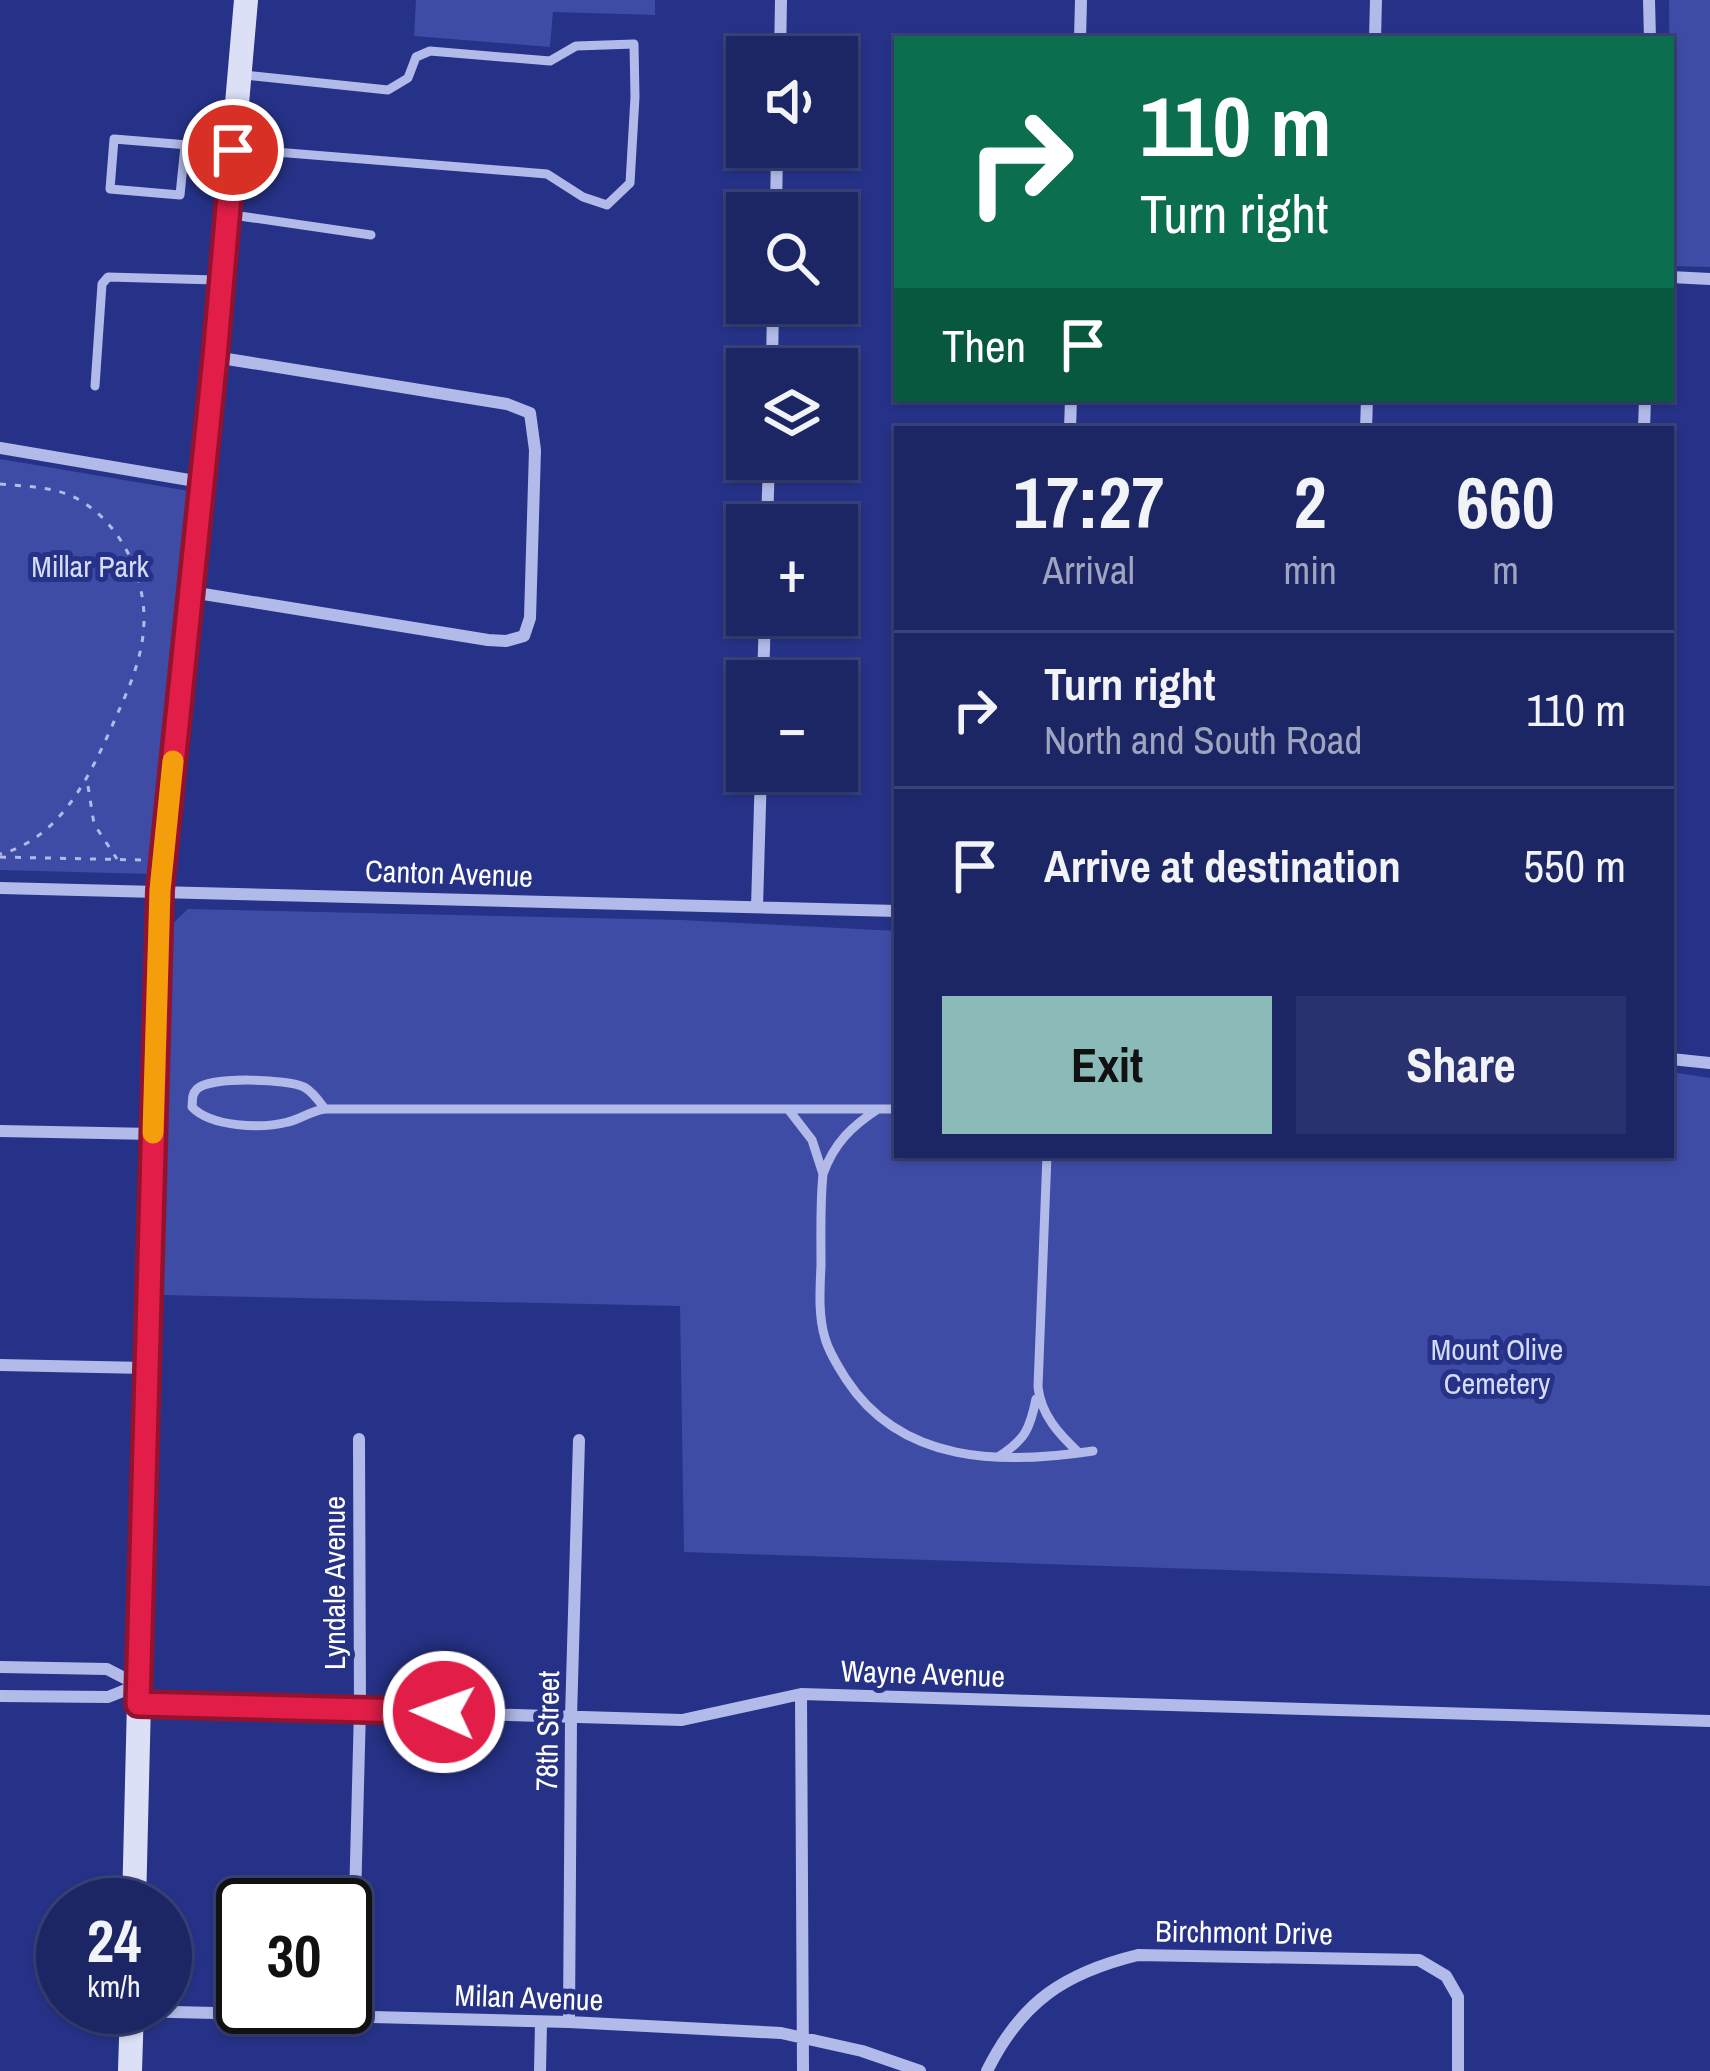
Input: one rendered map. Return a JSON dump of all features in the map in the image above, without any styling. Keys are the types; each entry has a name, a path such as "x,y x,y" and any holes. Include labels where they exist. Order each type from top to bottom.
{"street":[{"path":"135,1878 160,890 246,0"},
{"path":"780,36 781,0"},
{"path":"1080,36 1081,0"},
{"path":"1375,36 1376,0"},
{"path":"1650,0 1650,36"},
{"path":"1674,277 1710,280"},
{"path":"190,592 488,640 524,636 530,618 535,450 530,413 507,404 215,357"},
{"path":"0,448 201,482"},
{"path":"757,907 760,792"},
{"name":"Canton Avenue","path":"0,888 894,911"},
{"path":"1674,1059 1710,1063"},
{"path":"0,1131 153,1134"},
{"path":"0,1365 146,1368"},
{"name":"Lyndale Avenue","path":"355,1878 359,1439"},
{"name":"78th Street","path":"569,2022 579,1440"},
{"name":"Wayne Avenue","path":"0,1667 107,1669 138,1694"},
{"name":"Wayne Avenue","path":"0,1696 138,1694 359,1709 682,1720 801,1694 1710,1721"},
{"path":"801,1694 803,2071"},
{"name":"Birchmont Drive","path":"987,2071 1000,2043 1047,1991 1102,1964 1138,1955 1419,1960 1446,1976 1459,1997 1458,2071"},
{"name":"Milan Avenue","path":"372,2016 781,2033 862,2051 920,2071"},
{"path":"540,2071 541,2023"},
{"path":"130,2071 131,2034"}],"lane":[{"path":"184,146 180,195 110,189 114,139 547,174 583,197 607,205 630,183 634,44 576,46 550,62 430,51 416,57 408,78 388,90 239,74"},
{"path":"227,214 371,235"},
{"path":"95,386 102,284 108,277 222,280"},
{"path":"325,1108 307,1088 289,1082 212,1081 198,1088 192,1108 203,1118 220,1123 276,1124 325,1108 894,1109"},
{"path":"788,1109 812,1140 824,1174"},
{"path":"878,1109 840,1141 824,1174 820,1309 833,1358 858,1398 877,1418 903,1434 957,1453 998,1457 1094,1451"},
{"path":"1047,1158 1038,1388 1048,1418 1079,1453"},
{"path":"998,1457 1027,1432 1038,1388"}],"path":[{"path":"0,484 65,493 82,501 115,532 130,556 144,616 142,646 128,690 87,781 34,838 0,856"},
{"path":"87,781 94,824 118,860"},
{"path":"0,856 141,860"}],"green space":[{"path":"416,0 655,0 655,15 553,12 550,47 414,36"},
{"path":"1669,0 1710,0 1710,267 1674,266 1674,36 1669,36"},
{"name":"Millar Park","path":"0,459 189,491 149,874 0,870"},
{"name":"Mount Olive Cemetery","path":"188,909 682,920 894,931 894,1158 1674,1158 1674,1072 1710,1078 1710,1586 684,1552 680,1306 160,1295 172,924"}],"slow traffic":[{"path":"153,1133 160,890 173,761"}],"route":[{"path":"233,150 160,890 138,1704 444,1712"}]}
